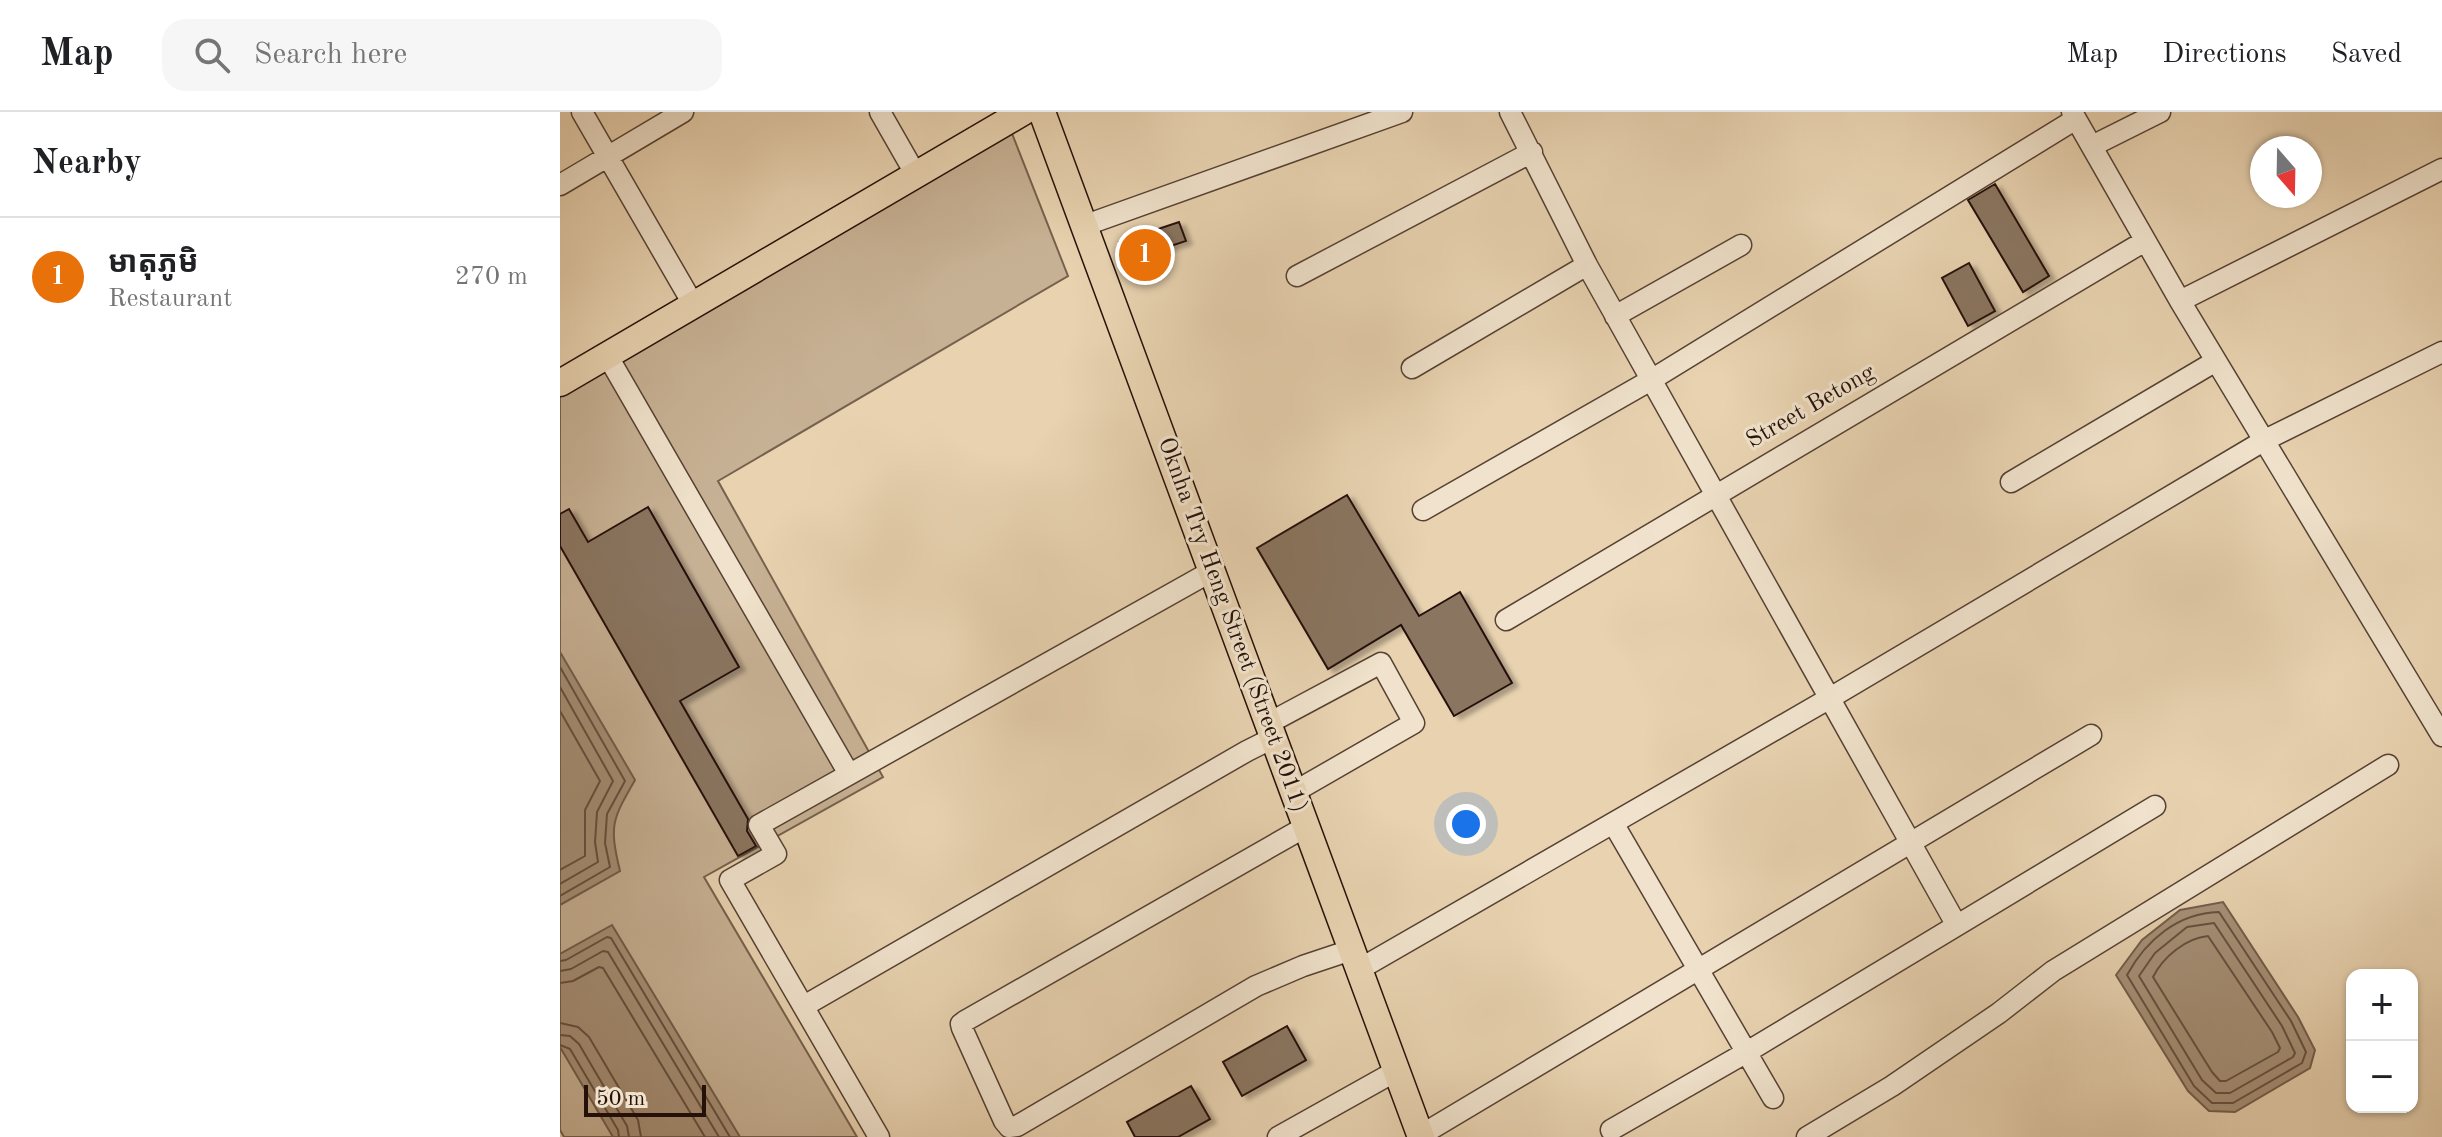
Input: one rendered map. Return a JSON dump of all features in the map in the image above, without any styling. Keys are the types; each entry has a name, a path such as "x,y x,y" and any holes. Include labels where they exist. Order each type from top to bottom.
{"main road":[{"path":"560,383 1023,112"},
{"name":"Oknha Try Heng Street (Street 2011)","path":"1042,112 1421,1136"}],"street":[{"path":"582,112 693,304"},
{"path":"560,185 683,112"},
{"path":"880,112 916,175"},
{"path":"1083,226 1402,112"},
{"path":"1510,112 1615,316 1956,924"},
{"path":"2092,146 2160,112"},
{"path":"1423,510 1651,380 2074,116 2216,361 2434,706 2441,732"},
{"path":"1297,276 1532,152"},
{"path":"2180,301 2442,169"},
{"name":"Street Betong","path":"1506,620 2145,241"},
{"path":"1615,316 1741,245"},
{"path":"1412,368 1587,265"},
{"path":"1307,826 961,1024 1009,1127 1017,1126 1256,986 1303,966 1355,960 1613,823 2265,440 2442,352"},
{"path":"607,355 849,774"},
{"path":"2011,482 2216,361"},
{"path":"879,1137 730,880 776,854 759,825 1212,571"},
{"path":"804,1006 1247,751 1299,707 1381,663 1414,723 1294,792"},
{"path":"1421,1136 2091,735"},
{"path":"1807,1137 1892,1086 1999,1013 2053,971 2388,765"},
{"path":"1611,1130 1747,1052 2155,806"},
{"path":"1613,823 1773,1098"},
{"path":"1278,1137 1396,1071"}],"shaded area":[{"path":"1011,131 1068,276 718,481 883,777 704,877 857,1137 564,1137 560,1130 560,394"}],"water":[{"path":"560,652 635,780 615,823 614,843 620,871 560,905"},
{"path":"2223,902 2298,1017 2315,1050 2310,1068 2235,1112 2209,1111 2188,1091 2116,975 2142,940 2180,910"},
{"path":"612,925 740,1137 613,1137 560,1047 560,954"}],"building":[{"path":"1995,184 2049,276 2023,292 1968,200"},
{"path":"1179,222 1186,241 1126,261 1119,242"},
{"path":"1969,263 1995,311 1968,326 1942,278"},
{"path":"1347,495 1419,616 1460,592 1512,683 1454,716 1401,625 1328,669 1257,548"},
{"path":"648,507 739,667 680,701 748,819 747,831 756,846 738,856 560,546 560,514 569,509 588,542"},
{"path":"1287,1026 1306,1060 1242,1096 1223,1062"},
{"path":"1191,1086 1210,1119 1178,1137 1135,1137 1127,1122"}],"place":[{"name":"មាតុភូមិ","path":"1145,255"}]}
